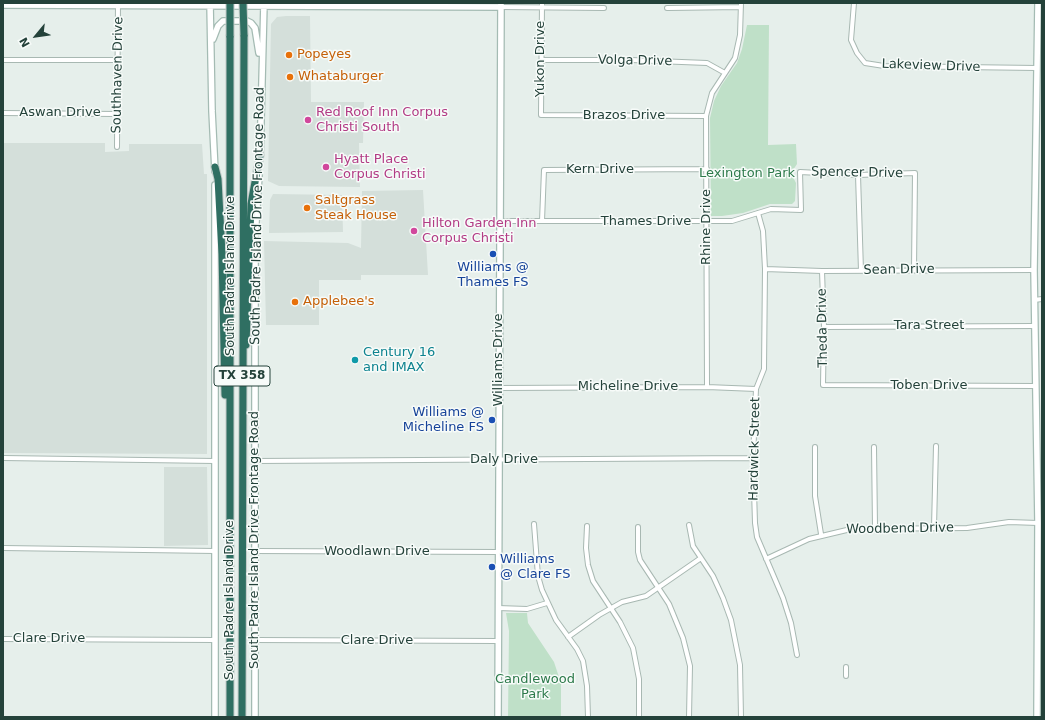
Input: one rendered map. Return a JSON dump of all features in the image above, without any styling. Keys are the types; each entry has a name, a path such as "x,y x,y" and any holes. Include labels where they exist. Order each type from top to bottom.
{"highway":[{"name":"South Padre Island Drive","path":"230,3 230,717"},
{"name":"South Padre Island Drive","path":"242,717 244,3"},
{"path":"242,381 247,336 252,204 260,155"},
{"path":"215,167 218,179 222,254 224,384 229,427"}],"main road":[{"path":"210,4 210,66 215,167 215,717"},
{"name":"South Padre Island Drive Frontage Road","path":"255,717 255,238 260,155 264,4"},
{"path":"3,5 501,5"},
{"name":"Williams Drive","path":"498,717 501,5"},
{"path":"1036,717 1038,523 1034,270 1039,7"},
{"path":"210,66 213,35 218,26 223,21 247,21 251,23 257,35 262,71"}],"street":[{"name":"Lakeview Drive","path":"854,3 851,40 856,53 865,63 884,66 1037,68"},
{"name":"Southhaven Drive","path":"117,147 118,4"},
{"path":"501,5 604,8"},
{"name":"Yukon Drive","path":"541,115 542,5"},
{"path":"667,8 741,5"},
{"name":"Rhine Drive","path":"707,387 706,116 712,93 735,58 740,36 741,5"},
{"path":"3,60 118,60"},
{"name":"Volga Drive","path":"542,60 630,60 707,63 725,73"},
{"name":"Aswan Drive","path":"3,113 117,114"},
{"name":"Brazos Drive","path":"541,115 706,116"},
{"name":"Kern Drive","path":"542,221 544,170 707,169"},
{"name":"Thames Drive","path":"500,221 707,222 732,221 771,209 801,210 800,172"},
{"name":"Spencer Drive","path":"800,172 858,175 915,173 914,270"},
{"path":"858,175 861,270"},
{"name":"Hardwick Street","path":"758,213 763,231 765,269 764,369 756,388 752,458 757,537 783,598 791,623 797,655"},
{"name":"Sean Drive","path":"765,269 822,271 1034,270"},
{"name":"Theda Drive","path":"822,271 824,327 823,385"},
{"path":"1034,300 1042,299"},
{"name":"Tara Street","path":"824,327 1034,326"},
{"name":"Toben Drive","path":"823,385 1035,386"},
{"name":"Micheline Drive","path":"499,388 756,388"},
{"path":"815,446 815,496 822,534"},
{"path":"934,527 936,446"},
{"path":"874,447 876,527"},
{"path":"3,458 215,460"},
{"name":"Daly Drive","path":"254,461 752,458"},
{"name":"Woodbend Drive","path":"766,559 795,544 822,534 851,528 967,528 1009,522 1038,523"},
{"path":"534,524 538,576 547,603 577,649 586,675 588,717"},
{"path":"587,526 586,548 588,564 593,581 627,634 636,663 639,717"},
{"path":"689,526 693,546 723,598 731,620 740,665 740,717"},
{"path":"638,527 638,552 640,560 660,588 677,621 685,645 690,666 690,717"},
{"path":"3,548 215,551"},
{"name":"Woodlawn Drive","path":"255,551 499,552"},
{"path":"568,637 622,602 646,596 660,588 701,558"},
{"path":"498,608 527,609 547,603"},
{"name":"Clare Drive","path":"3,638 215,640"},
{"name":"Clare Drive","path":"255,640 498,641"},
{"path":"846,668 846,676"}],"shaded area":[{"path":"310,16 311,102 364,102 363,143 359,143 360,187 279,186 268,181 271,24 277,17"},
{"path":"3,143 105,143 105,152 129,151 129,144 202,144 204,174 207,174 207,454 3,453"},
{"path":"423,190 428,275 361,275 361,280 319,280 319,325 266,325 264,241 348,243 361,248 362,191"},
{"path":"273,194 342,195 343,232 269,233 270,200"},
{"path":"164,467 207,467 208,545 164,546"}],"green space":[{"name":"Lexington Park","path":"747,25 769,25 768,145 796,144 797,164 791,173 796,183 795,201 792,204 770,204 743,213 711,216 710,118 714,101 721,86 737,63 742,49"},
{"name":"Candlewood Park","path":"506,613 527,613 528,623 554,662 561,683 561,717 508,717 509,631"}],"place":[{"name":"Popeyes","path":"289,55"},
{"name":"Whataburger","path":"290,77"},
{"name":"Red Roof Inn Corpus Christi South","path":"308,120"},
{"name":"Hyatt Place Corpus Christi","path":"326,167"},
{"name":"Saltgrass Steak House","path":"307,208"},
{"name":"Hilton Garden Inn Corpus Christi","path":"414,231"},
{"name":"Williams @ Thames FS","path":"493,254"},
{"name":"Applebee's","path":"295,302"},
{"name":"Century 16 and IMAX","path":"355,360"},
{"name":"Williams @ Micheline FS","path":"492,420"},
{"name":"Williams @ Clare FS","path":"492,567"}]}
